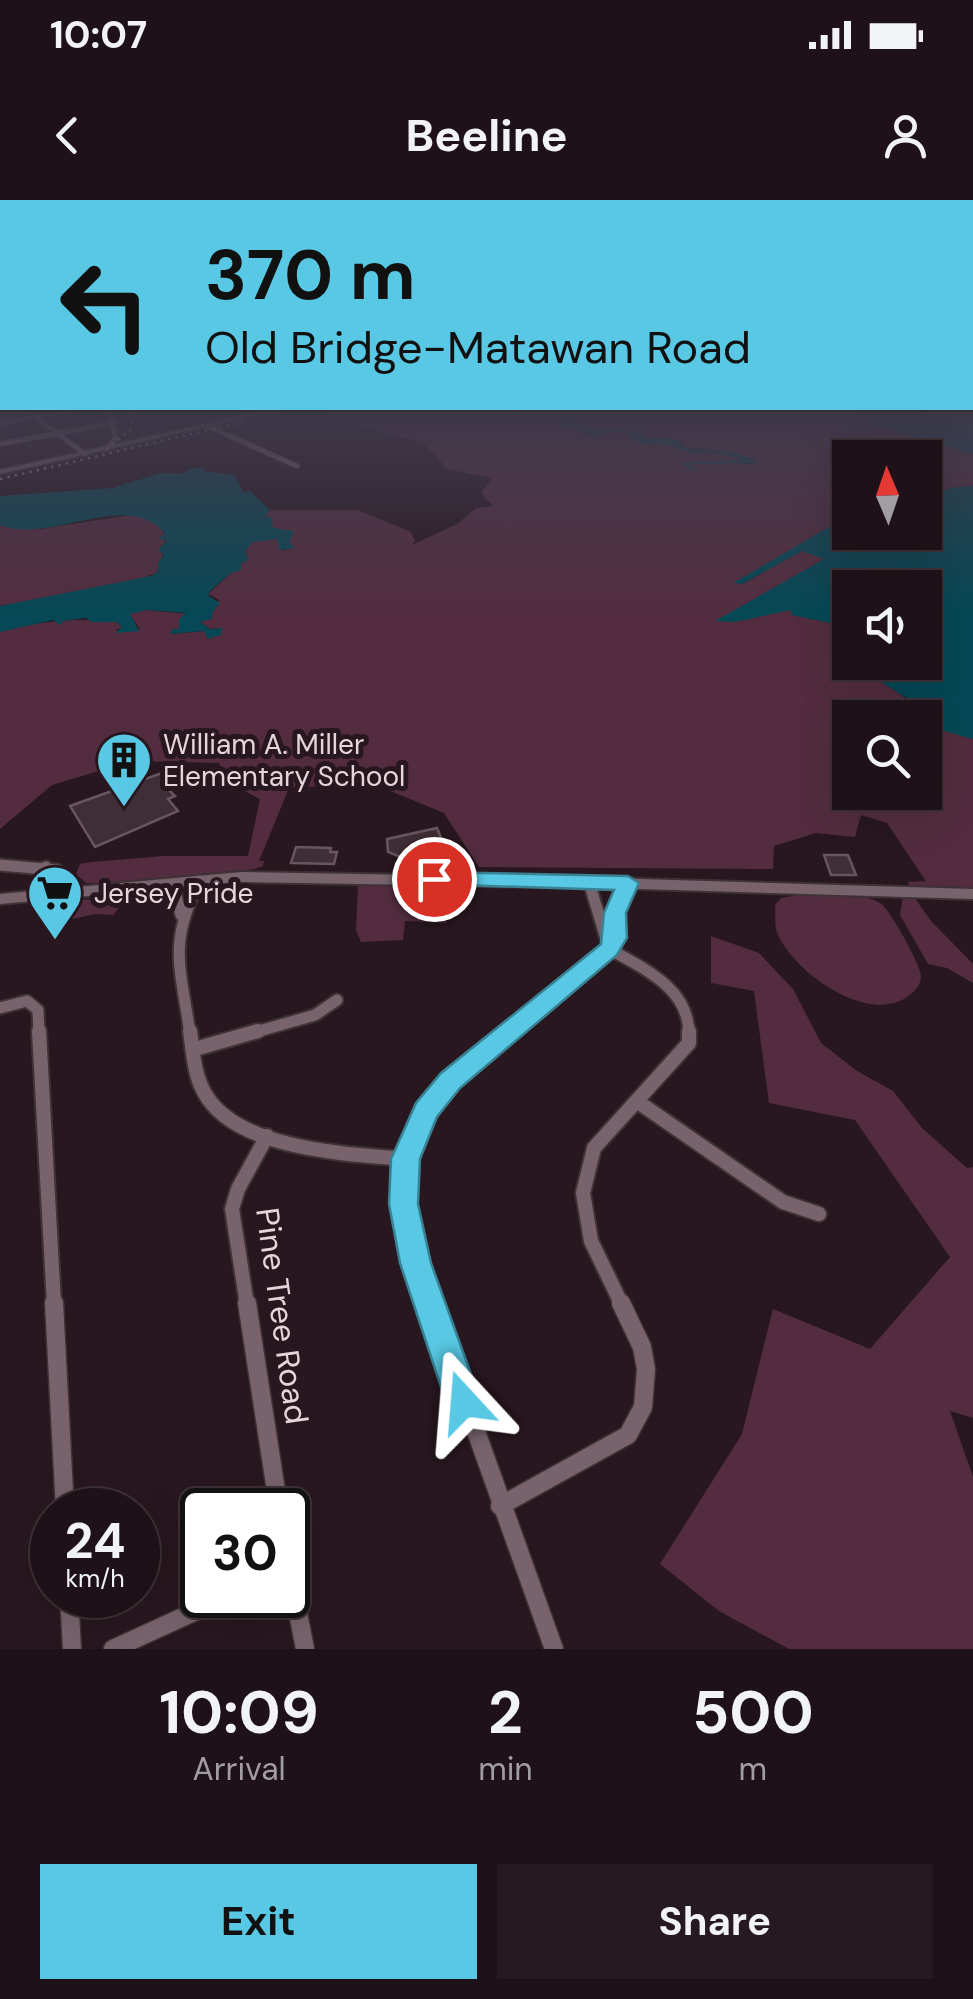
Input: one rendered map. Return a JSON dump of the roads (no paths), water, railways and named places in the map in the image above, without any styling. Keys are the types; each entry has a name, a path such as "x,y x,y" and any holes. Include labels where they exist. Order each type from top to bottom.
{"main road":[{"path":"0,899 200,881 351,877 973,894"}],"street":[{"path":"0,865 46,867 64,876 64,893"},
{"path":"39,896 47,882 46,867"},
{"path":"200,881 181,915 175,953 204,1093 218,1112 267,1136 406,1159"},
{"path":"500,1506 628,1434 643,1407 646,1369 642,1348 591,1241 583,1193 594,1148 689,1043 691,1024 684,1004 668,983 609,950 602,939 600,912 589,882"},
{"path":"554,1649 416,1263 404,1204 406,1159 426,1111 450,1081 609,950 615,938 615,913 628,883"},
{"path":"173,884 181,915"},
{"path":"600,912 615,913"},
{"path":"194,1049 315,1016 337,1000"},
{"path":"0,1008 27,1002 38,1010 64,1488"},
{"path":"638,1102 784,1202 820,1214"},
{"name":"Pine Tree Road","path":"267,1136 238,1189 232,1209 276,1488"},
{"path":"70,1618 72,1649"},
{"path":"113,1649 180,1618"},
{"path":"299,1618 306,1649"}],"water":[{"path":"146,478 235,478 244,493 250,491 270,510 265,516 272,518 273,528 294,531 289,542 295,548 280,550 277,539 252,542 245,552 249,559 241,564 241,570 231,573 209,592 220,603 212,619 200,622 210,629 222,628 221,635 208,639 204,631 170,634 172,629 179,629 179,619 186,613 146,610 130,614 139,631 115,633 122,627 117,622 91,622 86,618 63,621 60,625 53,620 0,632 0,606 158,572 164,555 158,550 167,540 159,539 165,533 149,521 109,516 42,528 0,525 0,496 113,488"},
{"path":"973,486 973,739 942,730 942,700 909,700 879,680 942,680 942,570 832,570 832,623 792,615 791,610 735,622 715,621 824,559 802,551 742,584 733,583 832,525 832,550 942,550 942,492"}],"railway":[{"path":"0,479 6,478"}],"place":[{"name":"William A. Miller Elementary School","path":"124,809"},
{"name":"Jersey Pride","path":"55,942"}]}
